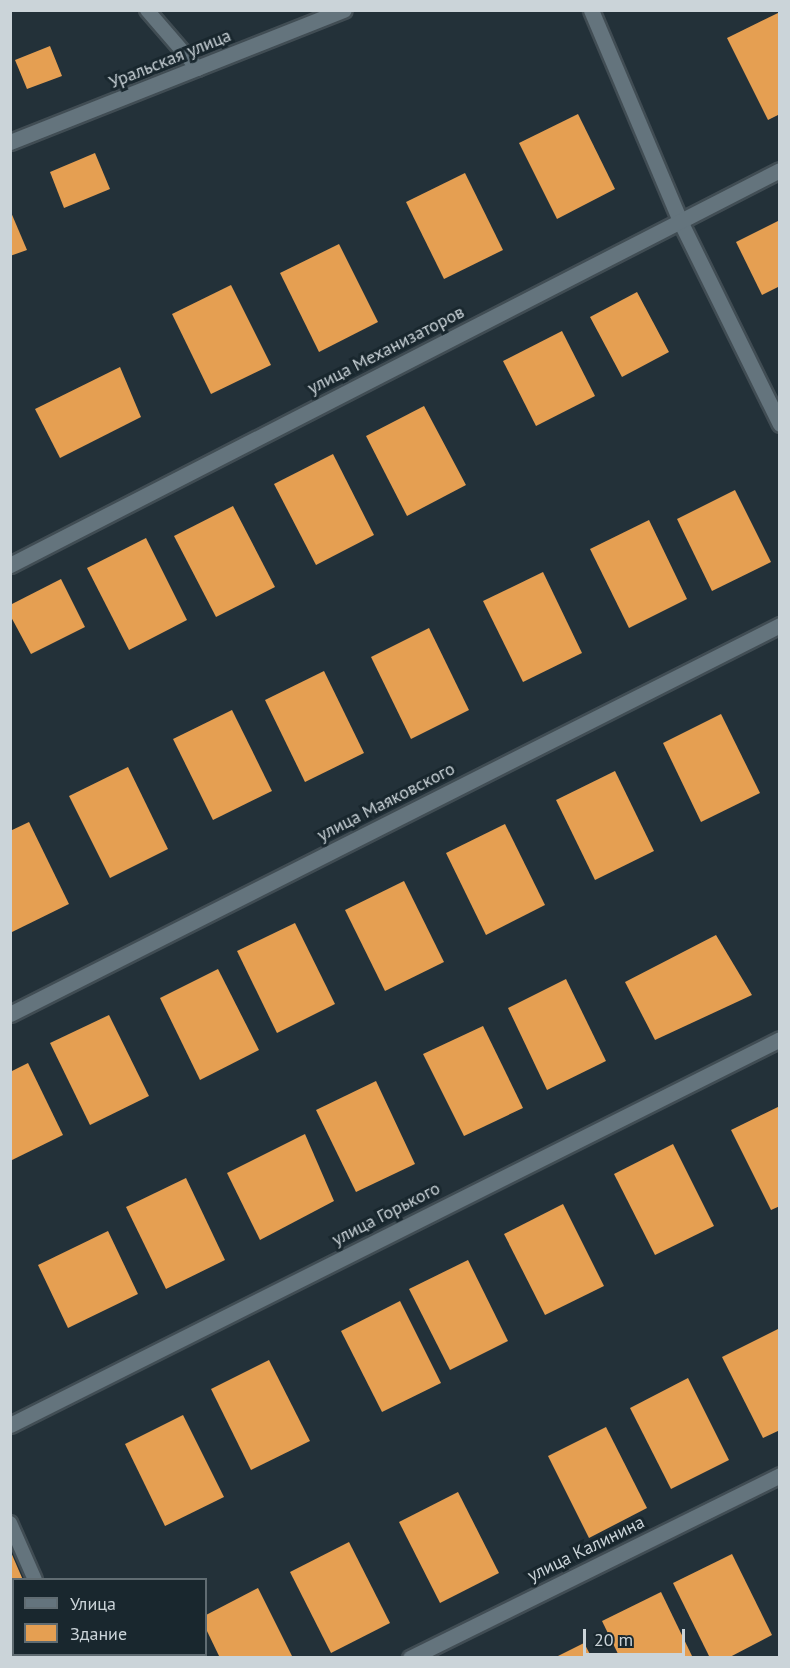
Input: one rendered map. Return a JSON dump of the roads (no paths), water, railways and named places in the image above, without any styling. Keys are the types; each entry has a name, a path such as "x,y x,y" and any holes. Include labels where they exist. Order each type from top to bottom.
{"street":[{"name":"Уральская улица","path":"10,142 344,10"},
{"path":"591,10 680,221 780,424"},
{"name":"улица Механизаторов","path":"10,565 780,170"},
{"name":"улица Маяковского","path":"10,1014 780,625"},
{"name":"улица Горького","path":"10,1425 780,1039"},
{"name":"улица Калинина","path":"410,1658 780,1475"}],"lane":[{"path":"147,10 198,69"},
{"path":"10,1522 34,1578"}]}
